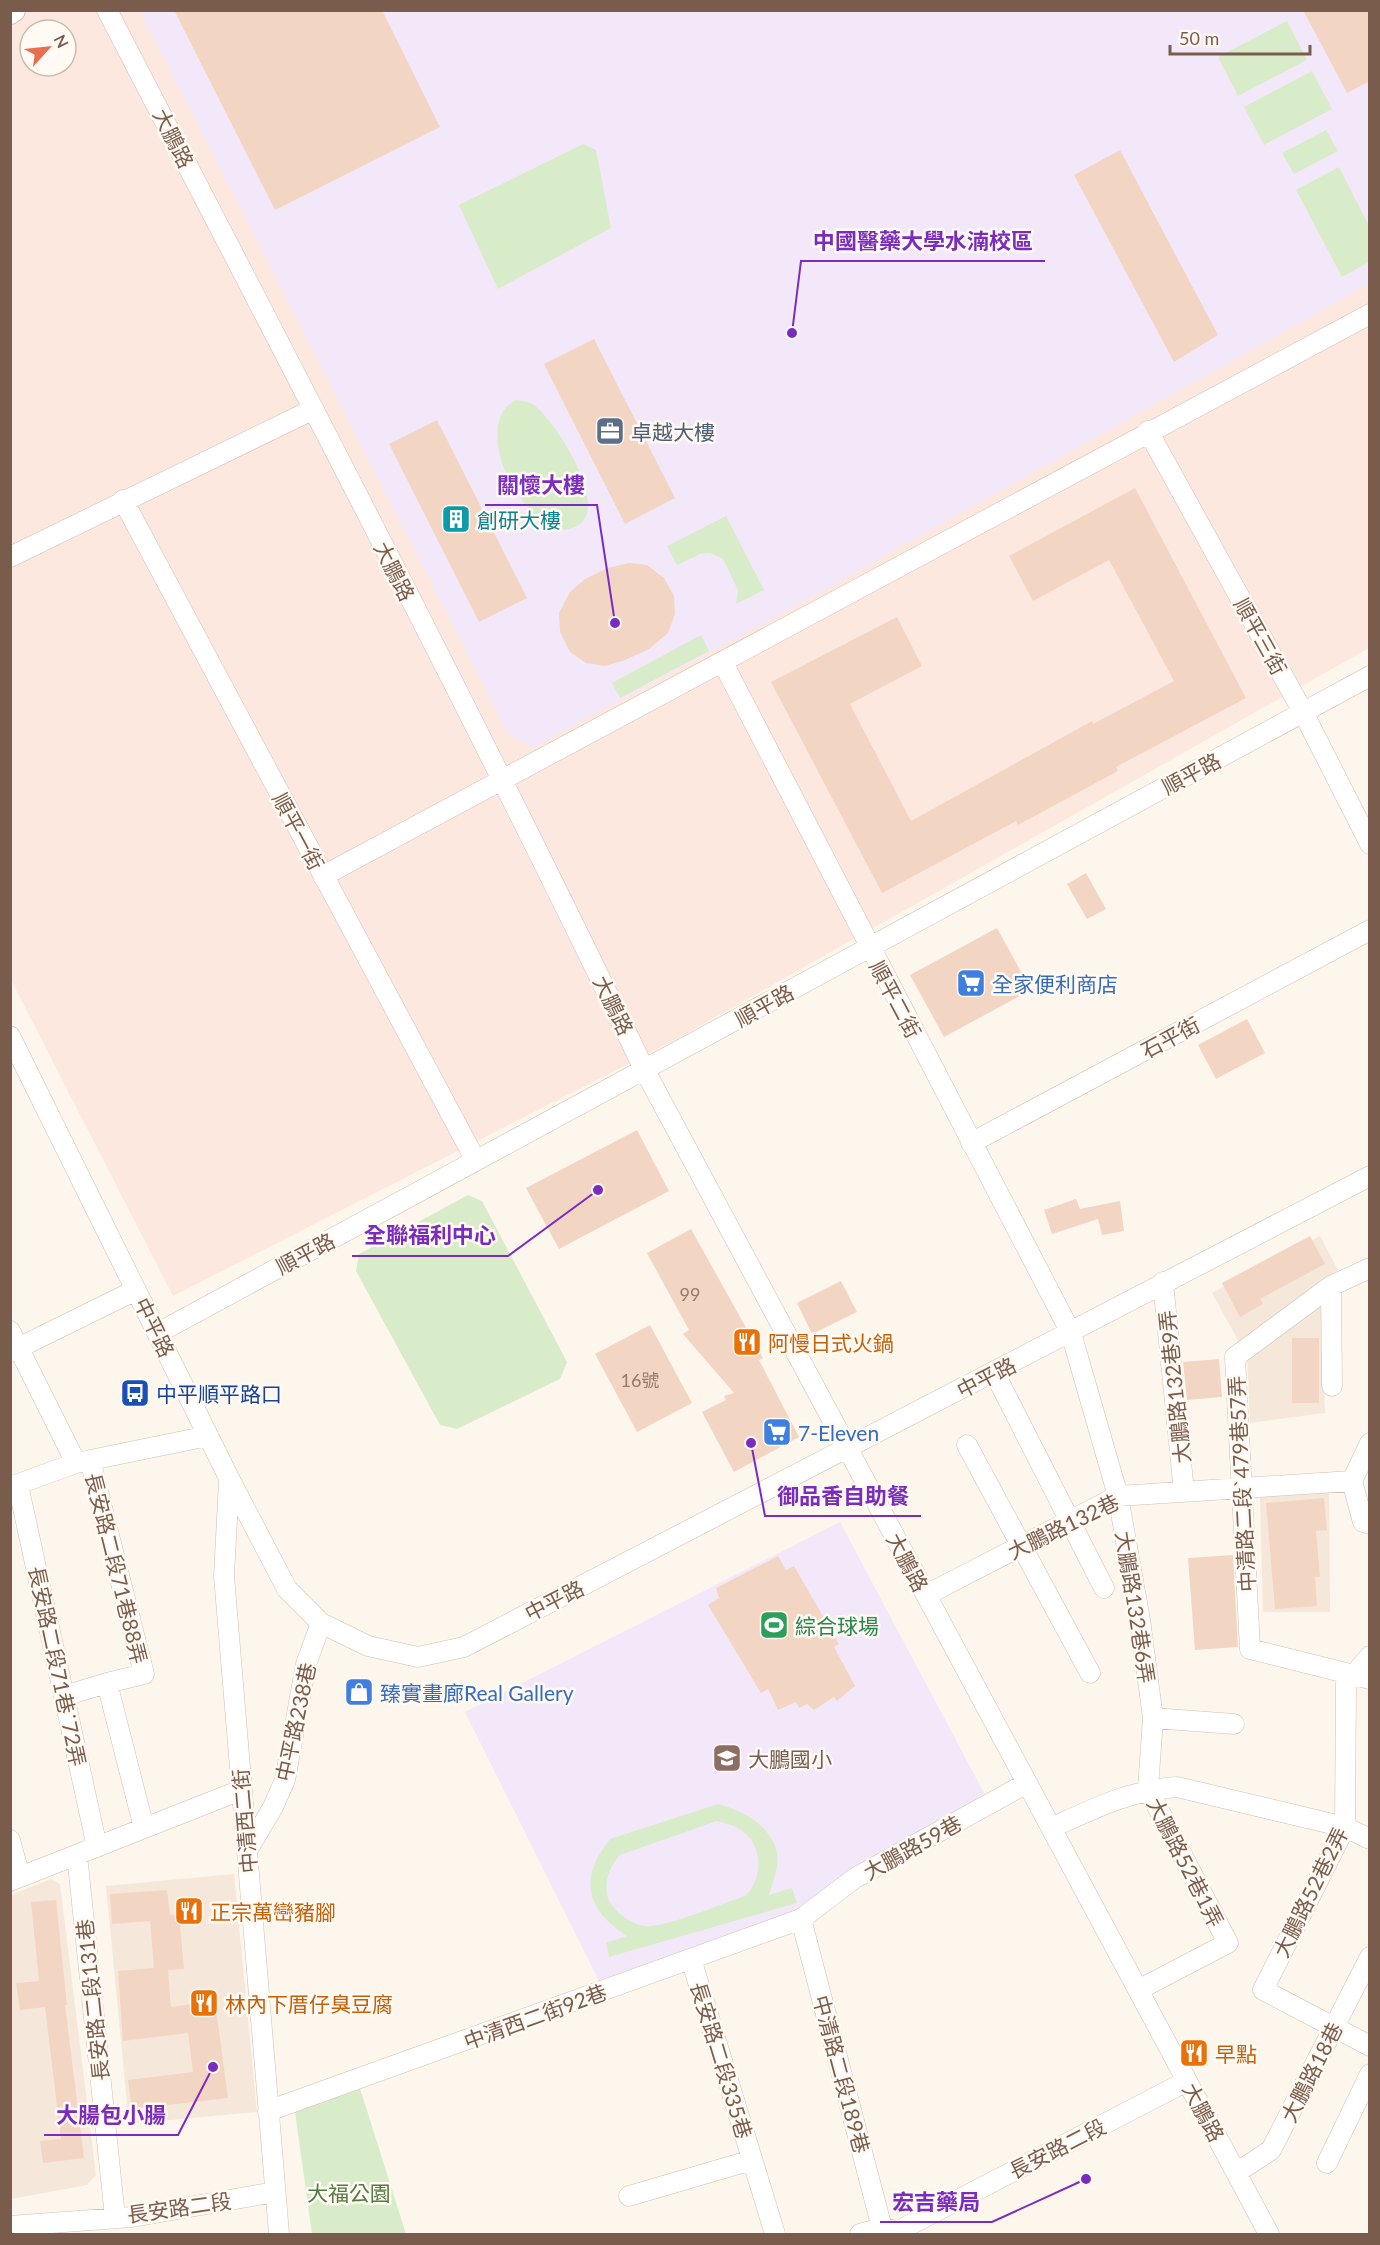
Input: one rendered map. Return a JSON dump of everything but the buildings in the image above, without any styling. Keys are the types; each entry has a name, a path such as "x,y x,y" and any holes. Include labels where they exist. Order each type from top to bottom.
{"street":[{"name":"大鵬路","path":"107,10 314,409 644,1069 1269,2235"},
{"path":"323,876 723,663 1148,430 1370,314"},
{"path":"10,557 314,409"},
{"name":"順平三街","path":"1148,430 1303,712 1370,844"},
{"name":"順平一街","path":"123,500 476,1161"},
{"name":"順平二街","path":"723,663 869,948 1071,1333"},
{"name":"順平路","path":"158,1333 1370,676"},
{"name":"石平街","path":"971,1143 1370,930"},
{"name":"中平路","path":"10,1036 276,1572 301,1605 321,1623 368,1646 418,1657 448,1653 464,1647 1370,1176"},
{"name":"中清路二段ˋ479巷57弄","path":"1362,1678 1250,1649 1235,1357 1331,1286 1370,1268"},
{"name":"大鵬路132巷9弄","path":"1164,1282 1184,1492"},
{"path":"1331,1286 1332,1386"},
{"path":"83,1461 13,1343 136,1290"},
{"name":"大鵬路132巷6弄","path":"1071,1333 1118,1496 1153,1718"},
{"path":"994,1372 1104,1588"},
{"path":"14,1486 83,1461 208,1436"},
{"path":"1370,1443 1352,1481 1363,1522 1370,1524"},
{"path":"967,1445 1089,1673"},
{"name":"長安路二段71巷88弄","path":"64,1696 144,1674 83,1461"},
{"name":"中清西二街","path":"229,1478 224,1576 279,2235"},
{"name":"大鵬路132巷","path":"926,1595 1118,1496 1352,1481"},
{"name":"長安路二段71巷˙72弄","path":"14,1486 98,1847"},
{"name":"中平路238巷","path":"246,1851 273,1807 285,1780 306,1664 321,1623"},
{"name":"大鵬路52巷2弄","path":"1334,2027 1263,1990 1345,1827 1346,1684 1362,1678 1370,1656"},
{"name":"長安路二段71巷88弄","path":"107,1683 144,1828"},
{"path":"1153,1718 1234,1724"},
{"name":"大鵬路52巷1弄","path":"1138,1990 1228,1943 1148,1789 1153,1718"},
{"name":"大鵬路59巷","path":"801,1919 855,1878 1027,1783"},
{"path":"1051,1828 1117,1798 1148,1789 1177,1787 1345,1827 1370,1839"},
{"path":"10,1840 15,1879 242,1790"},
{"name":"長安路二段131巷","path":"77,1855 116,2217"},
{"name":"中清西二街92巷","path":"268,2111 801,1919"},
{"name":"中清路二段189巷","path":"801,1919 882,2228"},
{"name":"大鵬路18巷","path":"1236,2173 1271,2150 1370,1956"},
{"name":"長安路二段335巷","path":"691,1959 775,2235"},
{"path":"1334,2027 1370,2046"},
{"path":"1327,2163 1370,2074"},
{"name":"長安路二段","path":"860,2235 882,2228 898,2231 1187,2081"},
{"name":"長安路二段335巷","path":"629,2196 752,2160"},
{"name":"長安路二段","path":"10,2226 132,2217 275,2192"}],"shaded area":[{"path":"11,11 1369,11 1369,648 675,1040 173,1296 11,980"},
{"path":"140,11 1369,11 1369,284 788,610 533,747 509,735"},
{"path":"1320,1236 1338,1270 1239,1342 1212,1293"},
{"path":"1321,1306 1325,1413 1250,1423 1247,1355"},
{"path":"1329,1486 1330,1612 1263,1612 1260,1496"},
{"name":"大鵬國小","path":"840,1522 990,1804 805,1908 599,1981 465,1712"},
{"path":"234,1874 257,2112 129,2124 106,1886"},
{"path":"51,1879 60,1884 96,2175 87,2185 11,2199 11,1895"}],"green space":[{"path":"1287,21 1307,60 1238,96 1218,57"},
{"path":"1312,71 1332,109 1264,145 1244,107"},
{"path":"1326,130 1338,151 1294,174 1282,153"},
{"path":"583,144 596,150 611,228 498,289 459,205"},
{"path":"1339,167 1369,226 1369,262 1342,277 1296,190"},
{"path":"516,400 532,404 543,414 554,427 575,462 588,498 587,513 580,524 572,528 549,530 523,502 506,473 499,450 498,426 507,407"},
{"path":"726,516 764,590 736,604 738,590 723,559 710,553 700,554 677,565 667,546"},
{"path":"701,635 709,651 620,698 612,683"},
{"path":"468,1195 482,1201 567,1362 560,1379 457,1429 440,1425 356,1271 359,1254"},
{"path":"718,1804 736,1810 754,1820 769,1834 774,1843 777,1864 769,1895 792,1888 797,1903 609,1957 606,1943 627,1936 613,1926 595,1904 591,1892 591,1880 593,1867 610,1839","holes":["717,1821 734,1826 745,1833 756,1850 758,1859 756,1879 745,1896 687,1917 652,1926 632,1922 615,1909 608,1898 606,1886 610,1869 620,1855"]},
{"name":"大福公園","path":"358,2082 406,2234 312,2234 295,2112 325,2095"}],"place":[{"name":"中國醫藥大學水湳校區","path":"792,333"},
{"name":"卓越大樓","path":"610,431"},
{"name":"創研大樓","path":"456,519"},
{"name":"關懷大樓","path":"615,623"},
{"name":"全家便利商店","path":"971,983"},
{"name":"全聯福利中心","path":"598,1190"},
{"name":"阿慢日式火鍋","path":"747,1342"},
{"name":"中平順平路口","path":"135,1393"},
{"name":"7-Eleven","path":"777,1432"},
{"name":"御品香自助餐","path":"751,1443"},
{"name":"綜合球場","path":"774,1625"},
{"name":"臻實畫廊Real Gallery","path":"359,1692"},
{"name":"大鵬國小","path":"727,1758"},
{"name":"正宗萬巒豬腳","path":"189,1911"},
{"name":"林內下厝仔臭豆腐","path":"204,2003"},
{"name":"早點","path":"1194,2053"},
{"name":"大腸包小腸","path":"213,2067"},
{"name":"宏吉藥局","path":"1086,2179"}]}
